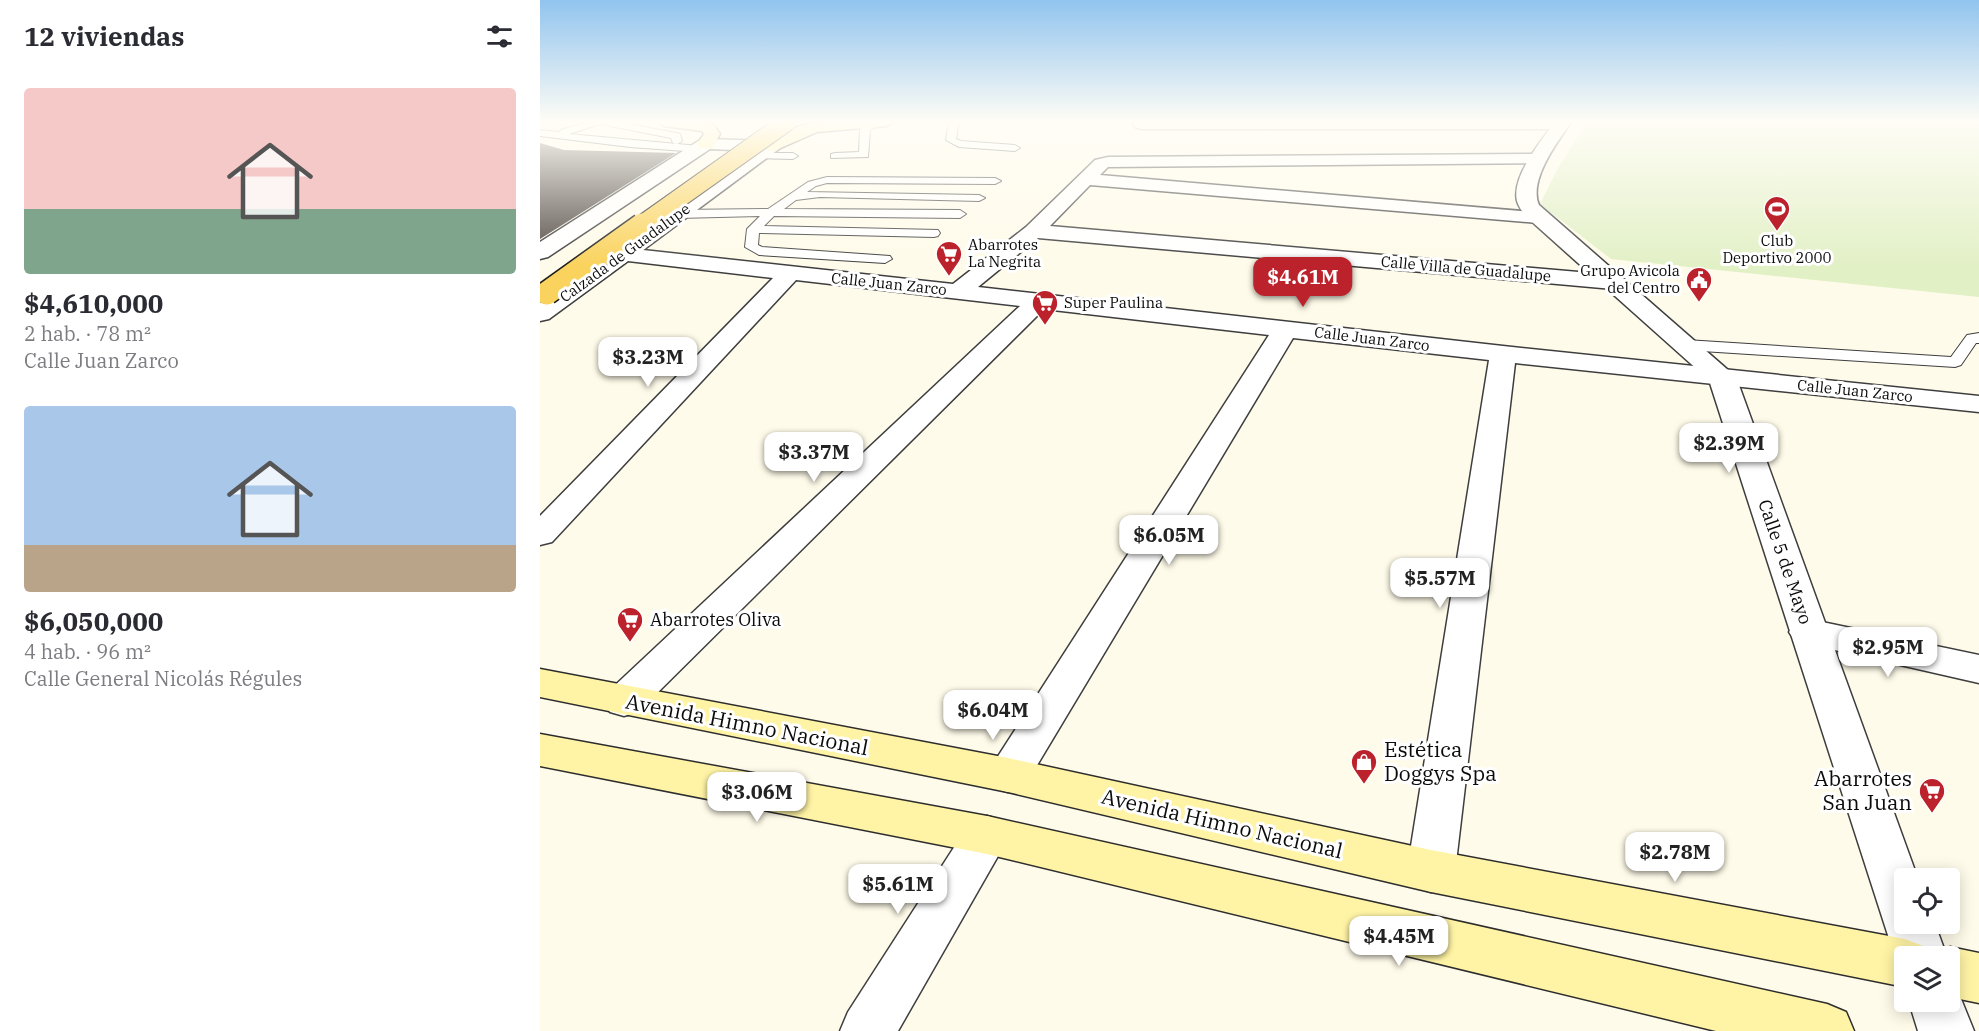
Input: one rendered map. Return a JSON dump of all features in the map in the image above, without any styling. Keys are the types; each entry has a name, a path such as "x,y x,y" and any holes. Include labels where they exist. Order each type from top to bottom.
{"main road":[{"name":"Calzada de Guadalupe","path":"543,284 701,169"},
{"name":"Calzada de Guadalupe","path":"543,284 716,169"},
{"name":"Avenida Himno Nacional","path":"540,683 1008,776 1431,871 1894,961"},
{"path":"540,750 987,835 1827,1031"},
{"path":"1960,974 1979,978"}],"street":[{"path":"541,251 667,169"},
{"name":"Calzada de Guadalupe","path":"540,314 678,214 748,169"},
{"path":"958,292 1033,231 1096,169"},
{"path":"1427,169 1437,207"},
{"name":"Calle 5 de Mayo","path":"1534,169 1527,190 1527,203 1538,217 1722,377 1894,879"},
{"path":"1084,179 1538,217"},
{"name":"Calle Villa de Guadalupe","path":"1033,231 1613,282"},
{"name":"Calle Juan Zarco","path":"622,254 1503,354 1979,404"},
{"path":"540,535 790,273"},
{"path":"624,701 1039,301"},
{"path":"1008,776 1286,328"},
{"path":"1431,871 1503,354"},
{"path":"1809,632 1979,669"},
{"path":"867,1031 987,835"},
{"path":"1939,1012 1946,1031"}],"lane":[{"path":"885,259 759,251 751,247 753,230 771,212 812,184 827,180 995,181"},
{"path":"792,198 820,194 979,198"},
{"path":"678,214 771,212 960,214"},
{"path":"753,230 934,233"},
{"path":"1686,345 1955,362 1972,338 1979,338"}],"green space":[{"name":"Club Deportivo 2000","path":"1557,169 1979,169 1979,297 1611,259 1540,204"}],"building":[{"path":"540,169 651,169 540,239"}],"place":[{"name":"Club Deportivo 2000","path":"1777,232"},
{"name":"Abarrotes La Negrita","path":"949,277"},
{"name":"Grupo Avicola del Centro","path":"1699,303"},
{"name":"Super Paulina","path":"1045,326"},
{"name":"Abarrotes Oliva","path":"630,643"},
{"name":"Estética Doggys Spa","path":"1364,785"},
{"name":"Abarrotes San Juan","path":"1932,814"}]}
